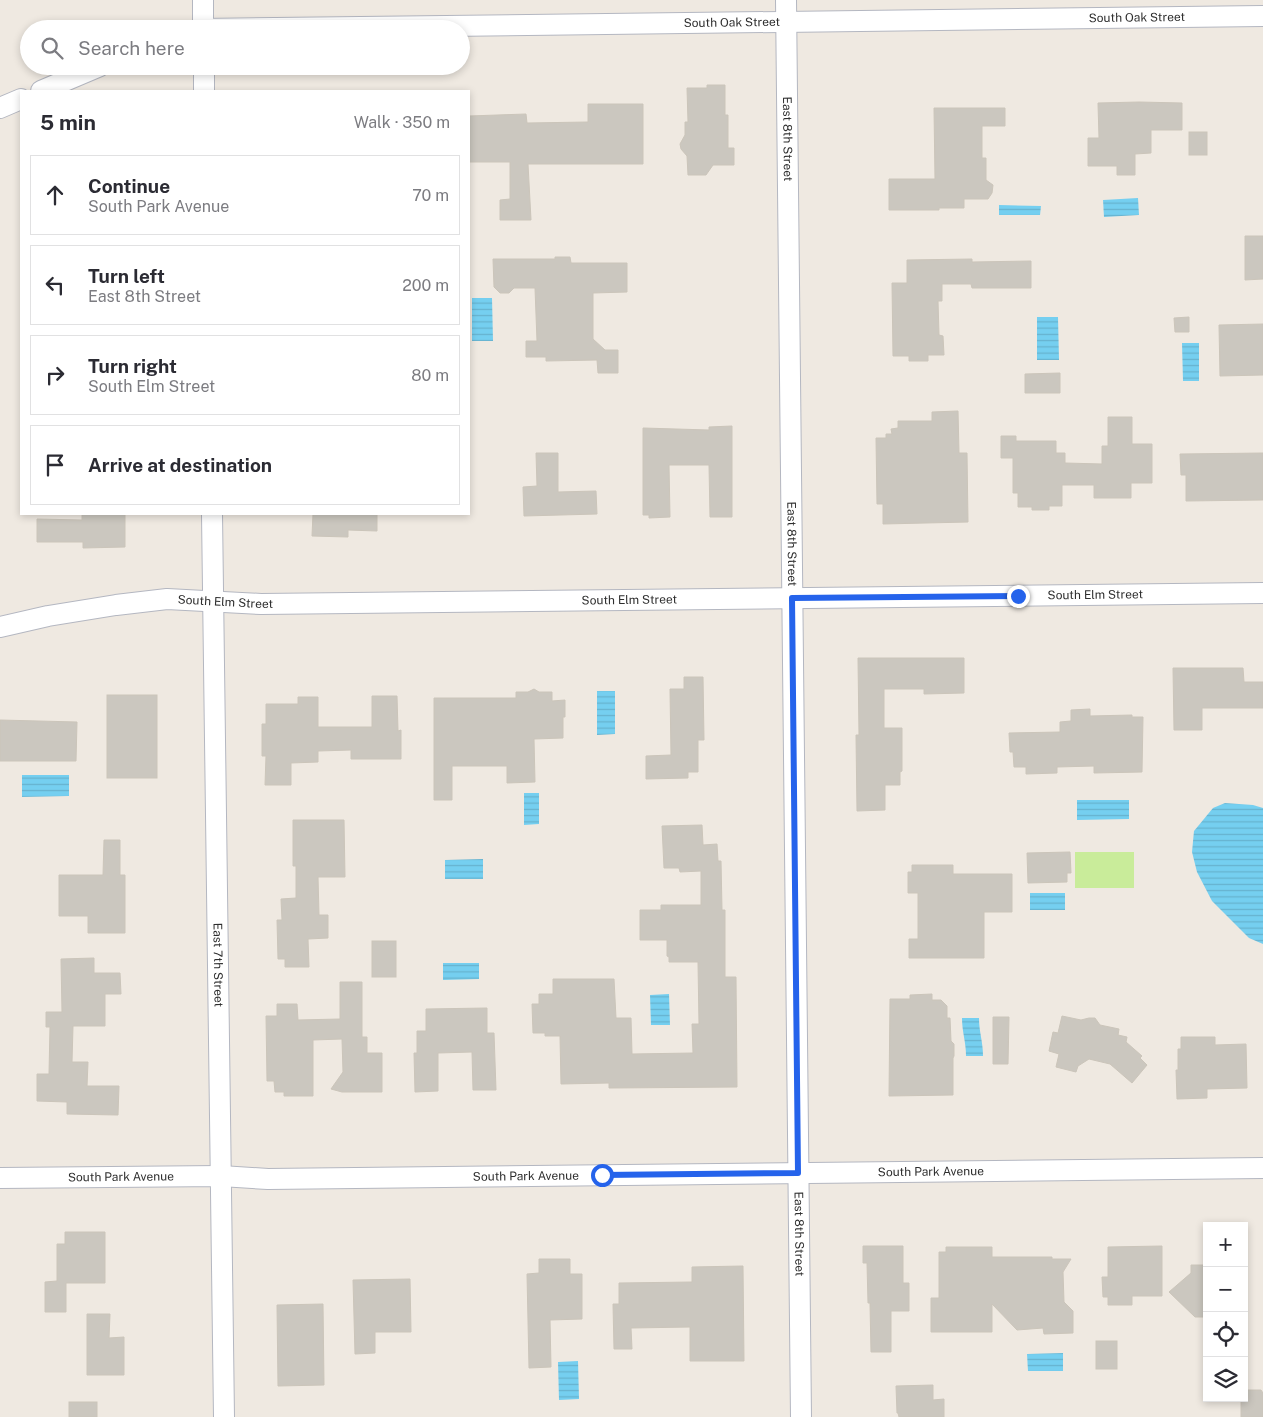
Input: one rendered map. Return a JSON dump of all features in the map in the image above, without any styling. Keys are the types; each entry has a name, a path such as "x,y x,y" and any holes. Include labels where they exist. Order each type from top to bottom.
{"street":[{"path":"202,20 203,0"},
{"name":"East 8th Street","path":"786,0 802,1417"},
{"name":"South Oak Street","path":"470,25 1263,16"},
{"path":"43,90 79,75"},
{"path":"204,75 204,90"},
{"path":"0,108 20,99"},
{"name":"East 7th Street","path":"212,515 224,1417"},
{"name":"South Elm Street","path":"0,627 48,616 167,599 261,604 1263,593"},
{"name":"South Park Avenue","path":"0,1178 221,1176 268,1179 1263,1168"}],"green space":[{"path":"1075,852 1134,852 1134,888 1075,888"}],"water":[{"path":"1138,198 1139,215 1104,217 1103,200"},
{"path":"999,205 1041,206 1040,215 999,215"},
{"path":"472,298 492,298 493,341 472,341"},
{"path":"1037,317 1058,317 1059,360 1037,360"},
{"path":"1182,343 1199,343 1199,381 1183,381"},
{"path":"597,691 615,691 615,734 597,735"},
{"path":"22,775 69,775 69,796 22,797"},
{"path":"524,793 539,793 539,824 524,825"},
{"path":"1077,800 1129,800 1129,819 1077,820"},
{"path":"1225,803 1253,805 1263,808 1263,944 1249,938 1212,901 1197,872 1192,852 1194,831 1213,808"},
{"path":"483,859 483,879 445,879 445,860"},
{"path":"1030,893 1065,893 1065,910 1030,910"},
{"path":"443,963 479,963 479,979 443,980"},
{"path":"669,994 670,1025 651,1025 650,995"},
{"path":"962,1018 979,1018 983,1056 966,1056"},
{"path":"1063,1353 1063,1371 1028,1371 1027,1354"},
{"path":"578,1361 579,1399 559,1400 558,1362"}],"building":[{"path":"707,85 725,85 725,115 728,115 728,148 734,148 734,165 713,165 706,175 688,175 687,156 681,149 680,144 685,135 685,122 688,122 687,88 707,88"},
{"path":"1098,103 1182,103 1182,130 1151,130 1151,153 1135,154 1135,175 1117,175 1117,166 1088,166 1088,138 1099,138"},
{"path":"588,104 643,104 643,164 528,164 531,220 500,220 500,200 510,199 510,162 470,162 470,116 526,114 527,123 588,122"},
{"path":"934,108 1005,108 1005,126 982,126 982,158 986,158 986,180 993,185 992,193 988,199 964,199 964,208 889,210 889,179 935,179"},
{"path":"1189,132 1207,132 1207,155 1189,155"},
{"path":"1245,236 1263,236 1263,279 1245,280"},
{"path":"555,257 570,257 571,263 627,263 627,292 593,293 593,339 605,350 618,350 618,373 598,373 597,360 546,361 546,357 526,357 526,341 537,341 535,288 514,288 509,293 500,293 494,287 493,259 555,259"},
{"path":"972,259 972,262 1031,261 1031,288 972,288 971,284 942,284 942,301 938,301 939,335 943,336 944,355 928,355 928,361 909,361 909,356 893,356 892,283 907,283 907,260"},
{"path":"1189,317 1189,332 1175,332 1174,318"},
{"path":"1263,324 1263,375 1220,376 1219,325"},
{"path":"1060,373 1060,393 1025,393 1025,374"},
{"path":"958,411 959,453 967,453 968,522 883,524 883,504 877,504 876,438 886,438 886,434 892,434 891,429 898,428 898,421 932,421 932,412"},
{"path":"1108,417 1132,417 1132,444 1152,444 1152,483 1131,483 1131,498 1094,498 1094,485 1062,485 1062,506 1049,506 1049,510 1032,510 1032,507 1018,507 1018,493 1013,493 1013,458 1001,458 1001,436 1016,436 1016,441 1056,441 1056,453 1065,453 1065,463 1102,464 1102,446 1108,446"},
{"path":"732,426 732,517 710,517 709,465 669,465 670,517 649,518 649,515 643,515 643,428 709,430 709,427"},
{"path":"536,453 558,453 558,492 596,491 597,514 524,516 523,487 537,486"},
{"path":"1263,453 1263,500 1186,501 1186,475 1181,475 1180,454"},
{"path":"82,515 125,515 125,547 83,548 83,542 37,542 37,519 82,520"},
{"path":"313,515 377,515 377,531 348,530 348,537 312,536"},
{"path":"858,658 964,658 964,693 924,694 924,689 884,689 884,728 902,728 902,771 900,772 900,785 885,785 885,810 857,811 856,735 859,735"},
{"path":"1173,668 1243,668 1244,682 1263,682 1263,708 1202,708 1202,730 1174,730"},
{"path":"684,677 703,677 704,740 698,740 698,772 688,772 688,778 646,779 646,756 671,755 670,689 684,689"},
{"path":"534,689 539,692 552,692 552,701 565,700 563,738 534,739 535,782 507,783 507,766 452,766 452,800 434,800 434,698 516,698 516,692 528,692"},
{"path":"107,695 157,695 157,778 107,778"},
{"path":"372,696 397,696 398,731 401,730 401,759 351,759 351,750 318,751 318,762 291,763 291,785 265,785 266,756 262,756 262,724 266,724 266,704 298,704 298,697 318,697 318,727 372,727"},
{"path":"1090,709 1090,716 1132,715 1132,717 1143,717 1142,772 1094,773 1094,766 1057,767 1057,773 1026,774 1026,767 1014,767 1013,752 1010,752 1009,733 1060,732 1060,722 1071,721 1071,710"},
{"path":"0,720 77,722 76,761 0,761"},
{"path":"293,820 344,820 345,877 318,877 319,915 328,915 328,938 308,939 309,967 285,967 285,959 278,959 277,920 282,920 281,899 296,898 296,866 293,866"},
{"path":"702,825 703,845 717,844 718,861 721,861 722,910 725,910 725,977 736,977 737,1087 609,1088 609,1083 561,1084 560,1036 545,1036 545,1033 533,1033 532,1004 539,1004 539,994 553,994 553,979 614,979 616,1018 631,1018 632,1054 693,1053 692,1024 699,1024 698,962 669,962 667,940 640,940 640,910 661,910 661,905 701,905 701,871 680,872 679,868 664,868 662,826"},
{"path":"104,840 120,840 120,875 125,875 125,933 88,933 88,916 59,916 59,875 103,875"},
{"path":"1070,852 1071,873 1067,873 1067,882 1028,883 1027,853"},
{"path":"912,865 953,865 953,874 1012,874 1012,912 984,912 984,958 909,958 909,939 918,939 918,893 908,893 908,872 912,872"},
{"path":"372,941 396,941 396,977 372,977"},
{"path":"94,958 94,973 120,973 121,994 105,994 105,1026 73,1026 72,1062 88,1062 87,1086 119,1086 118,1115 67,1114 67,1102 37,1101 37,1074 49,1074 50,1027 46,1027 46,1012 62,1012 61,959"},
{"path":"340,982 362,982 362,1037 367,1037 367,1053 382,1053 382,1092 342,1092 331,1089 343,1072 342,1039 313,1040 313,1096 284,1096 284,1092 275,1092 274,1081 267,1081 266,1016 277,1016 277,1004 297,1004 298,1020 340,1019"},
{"path":"932,994 932,1000 941,1000 947,1006 947,1018 950,1018 951,1041 954,1044 953,1095 889,1096 890,999 910,999 910,995"},
{"path":"487,1008 487,1033 494,1033 496,1090 473,1090 472,1052 438,1053 438,1091 415,1092 414,1053 417,1053 417,1031 426,1031 426,1009"},
{"path":"1062,1016 1081,1020 1095,1018 1100,1025 1119,1029 1118,1035 1127,1037 1126,1042 1142,1056 1140,1058 1147,1065 1132,1083 1110,1064 1089,1059 1078,1066 1076,1072 1056,1067 1059,1054 1049,1051 1053,1032 1058,1033"},
{"path":"993,1017 1009,1017 1008,1064 993,1064"},
{"path":"1181,1037 1215,1037 1215,1045 1246,1044 1247,1088 1207,1089 1207,1098 1177,1099 1176,1070 1178,1070 1178,1049 1181,1049"},
{"path":"65,1232 105,1232 105,1283 66,1283 66,1312 45,1312 45,1282 57,1281 57,1244 65,1244"},
{"path":"863,1246 903,1246 903,1283 909,1283 909,1311 891,1311 891,1352 871,1352 867,1263 863,1263"},
{"path":"1162,1246 1162,1296 1132,1296 1132,1305 1108,1305 1108,1297 1103,1297 1102,1277 1108,1277 1108,1247"},
{"path":"946,1247 992,1247 992,1257 1052,1257 1052,1259 1071,1259 1063,1272 1064,1302 1073,1311 1073,1333 1044,1334 1043,1328 1017,1330 992,1304 992,1332 931,1332 931,1298 939,1298 939,1252 946,1252"},
{"path":"539,1259 570,1259 570,1274 582,1274 582,1319 550,1320 551,1367 529,1368 527,1274 539,1273"},
{"path":"1191,1265 1203,1265 1203,1317 1195,1317 1169,1292 1191,1273"},
{"path":"743,1266 744,1361 690,1361 690,1327 631,1328 632,1349 614,1349 613,1304 619,1304 619,1283 692,1282 692,1267"},
{"path":"410,1279 411,1332 375,1332 375,1353 355,1354 353,1280"},
{"path":"323,1304 324,1385 278,1386 277,1305"},
{"path":"87,1314 110,1314 109,1338 124,1337 124,1375 87,1375"},
{"path":"1096,1341 1117,1341 1117,1369 1096,1369"},
{"path":"933,1385 933,1400 944,1399 944,1417 899,1417 897,1413 896,1386"},
{"path":"1248,1390 1261,1390 1263,1393 1263,1417 1241,1417 1241,1402 1248,1402"},
{"path":"69,1402 97,1402 97,1417 69,1417"}],"route":[{"path":"602,1175 798,1173 792,598 1018,596"}]}
